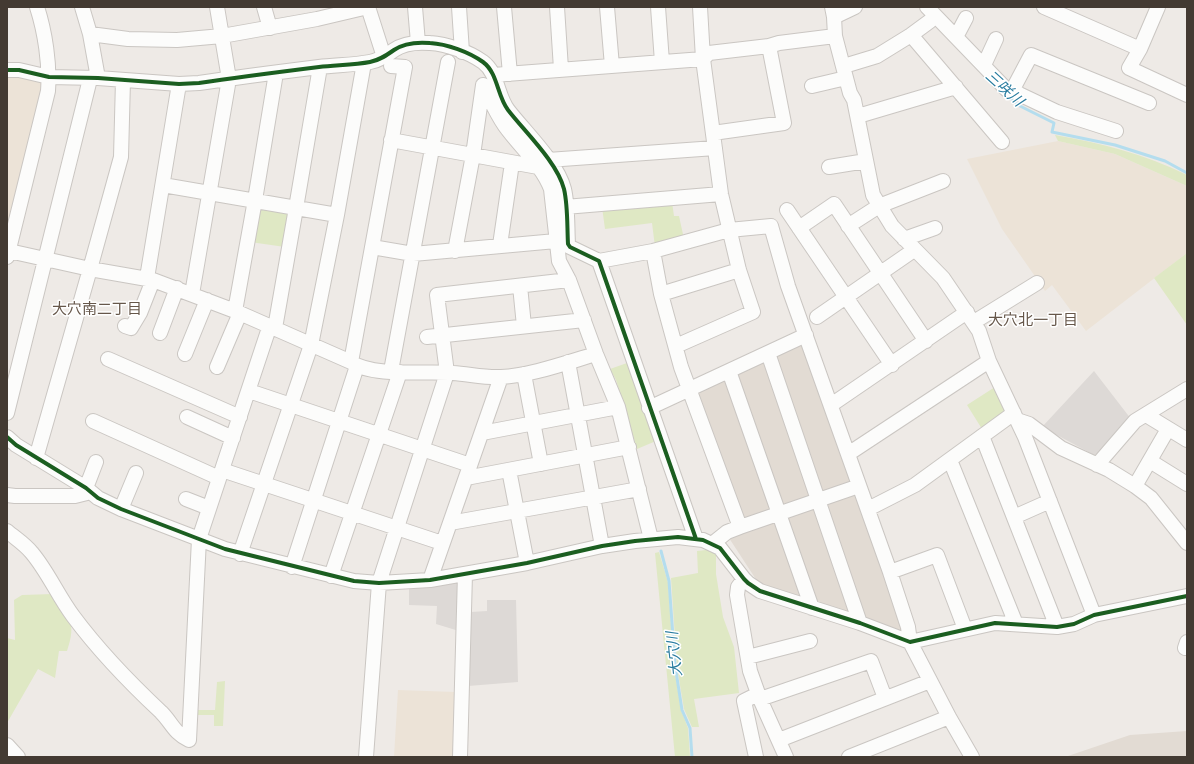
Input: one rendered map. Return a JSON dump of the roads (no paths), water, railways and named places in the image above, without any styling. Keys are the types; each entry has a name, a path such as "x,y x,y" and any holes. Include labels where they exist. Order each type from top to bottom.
{"street":[{"path":"37,7 42,21 49,77 48,91 8,254 150,279 177,288 272,326 354,364 396,372 446,373 501,377 524,374 596,354"},
{"path":"7,413 94,79 90,34 82,7"},
{"path":"192,294 228,79 217,7"},
{"path":"264,7 270,28"},
{"path":"90,34 128,39 177,40 222,36 270,28 315,13 368,7 387,61"},
{"path":"415,7 418,43"},
{"path":"459,7 462,52"},
{"path":"504,7 510,74"},
{"path":"557,7 562,70"},
{"path":"607,7 612,66"},
{"path":"658,7 662,62"},
{"path":"676,346 753,312 739,270 721,194 703,59 700,7"},
{"path":"855,7 833,12 835,36 850,93 854,100 858,116 873,195 892,226 943,278 979,331 989,361 1025,437 1094,615"},
{"path":"1044,7 1140,49"},
{"path":"1158,7 1140,49 1129,68 1187,95"},
{"path":"812,86 877,56 911,35 932,13 1007,90 1013,89 1019,94 1057,112 1116,131"},
{"path":"956,37 966,18"},
{"path":"911,35 1002,142"},
{"path":"493,75 703,59 709,53 835,36"},
{"path":"984,65 996,39"},
{"path":"387,61 396,49 406,44 430,43 443,45 473,56 484,63 491,70 507,109 543,164 553,198 558,261 569,280 596,354 618,407 651,539"},
{"path":"712,133 784,122 769,46"},
{"path":"1013,89 1031,55 1149,103"},
{"path":"7,70 19,70 49,77 179,84 199,83 320,67 372,62 387,61 405,67 372,247 354,364 339,421 292,567"},
{"path":"331,576 379,435 396,372 413,254 448,62"},
{"path":"240,554 311,345 337,215 364,63"},
{"path":"7,531 24,544 32,553 66,608 94,642 138,690 163,714 175,731 182,737 189,740 199,539 220,474 272,326 296,208 320,67"},
{"path":"217,367 238,312 276,73"},
{"path":"36,458 121,157 123,80"},
{"path":"125,326 131,328 140,312 150,279 179,84"},
{"path":"455,251 473,155 483,85 506,127 543,164 559,177 564,189 568,244 570,247 599,261 653,251 729,230 771,226 788,286 890,572 908,627 910,642 949,717 972,757"},
{"path":"858,116 956,87"},
{"path":"391,140 512,163 543,164 715,148"},
{"path":"829,167 866,161"},
{"path":"500,245 512,163"},
{"path":"848,226 879,206 943,181"},
{"path":"163,185 337,215"},
{"path":"565,207 721,194"},
{"path":"799,228 834,204 926,341"},
{"path":"787,210 892,365"},
{"path":"904,239 935,228"},
{"path":"372,247 413,254 556,241"},
{"path":"817,316 914,250"},
{"path":"653,251 661,294 681,367 740,527"},
{"path":"599,261 649,408 696,539"},
{"path":"661,294 739,270"},
{"path":"366,757 379,584 446,373 437,295 569,280"},
{"path":"831,405 926,341 1038,283"},
{"path":"520,286 524,326"},
{"path":"160,332 177,288"},
{"path":"184,354 207,300"},
{"path":"427,337 584,320"},
{"path":"649,408 806,335"},
{"path":"768,353 860,623"},
{"path":"108,359 240,417"},
{"path":"848,454 989,361"},
{"path":"568,362 602,546"},
{"path":"729,371 812,608"},
{"path":"524,374 541,464"},
{"path":"430,580 501,377"},
{"path":"1098,465 1135,421 1187,389"},
{"path":"249,391 379,435 423,448 468,471 509,470 629,447"},
{"path":"482,433 618,407"},
{"path":"1146,415 1187,440"},
{"path":"187,417 233,438"},
{"path":"868,510 915,484 982,436 1015,417"},
{"path":"1015,417 1029,424 1060,448 1109,470 1135,486 1151,498 1187,543"},
{"path":"93,421 220,474 264,484 442,543"},
{"path":"1135,486 1168,429"},
{"path":"982,436 1057,628"},
{"path":"7,437 16,445 89,490 98,498 121,508 240,554 354,581 379,584 430,580 527,563 602,546 678,537 696,539 720,548 744,579 760,591 860,623 910,642 995,623 1057,628 1074,624 1094,615 1187,596"},
{"path":"950,460 1016,624"},
{"path":"1150,461 1187,484"},
{"path":"89,490 96,462"},
{"path":"509,470 527,563"},
{"path":"121,508 136,473"},
{"path":"712,544 727,532 859,486"},
{"path":"450,523 639,489"},
{"path":"7,495 75,496 89,490"},
{"path":"186,499 209,508"},
{"path":"1014,517 1050,501"},
{"path":"890,572 937,554 965,629"},
{"path":"460,757 465,574"},
{"path":"744,579 738,587 737,595 750,671 759,697 786,757"},
{"path":"748,657 810,641"},
{"path":"1187,642 1185,648 1187,648"},
{"path":"756,757 744,700 759,697 871,661 885,698"},
{"path":"779,740 930,681"},
{"path":"849,757 949,717"},
{"path":"7,745 18,757"}],"waterway":[{"name":"三咲川","path":"1007,95 1020,106 1054,123 1052,132 1115,145 1165,161 1187,173"},
{"name":"大穴川","path":"661,551 669,581 675,665 682,710 690,728 692,757"}],"district":[{"name":"大穴南二丁目","path":"97,310"},
{"name":"大穴北一丁目","path":"1033,321"}]}
